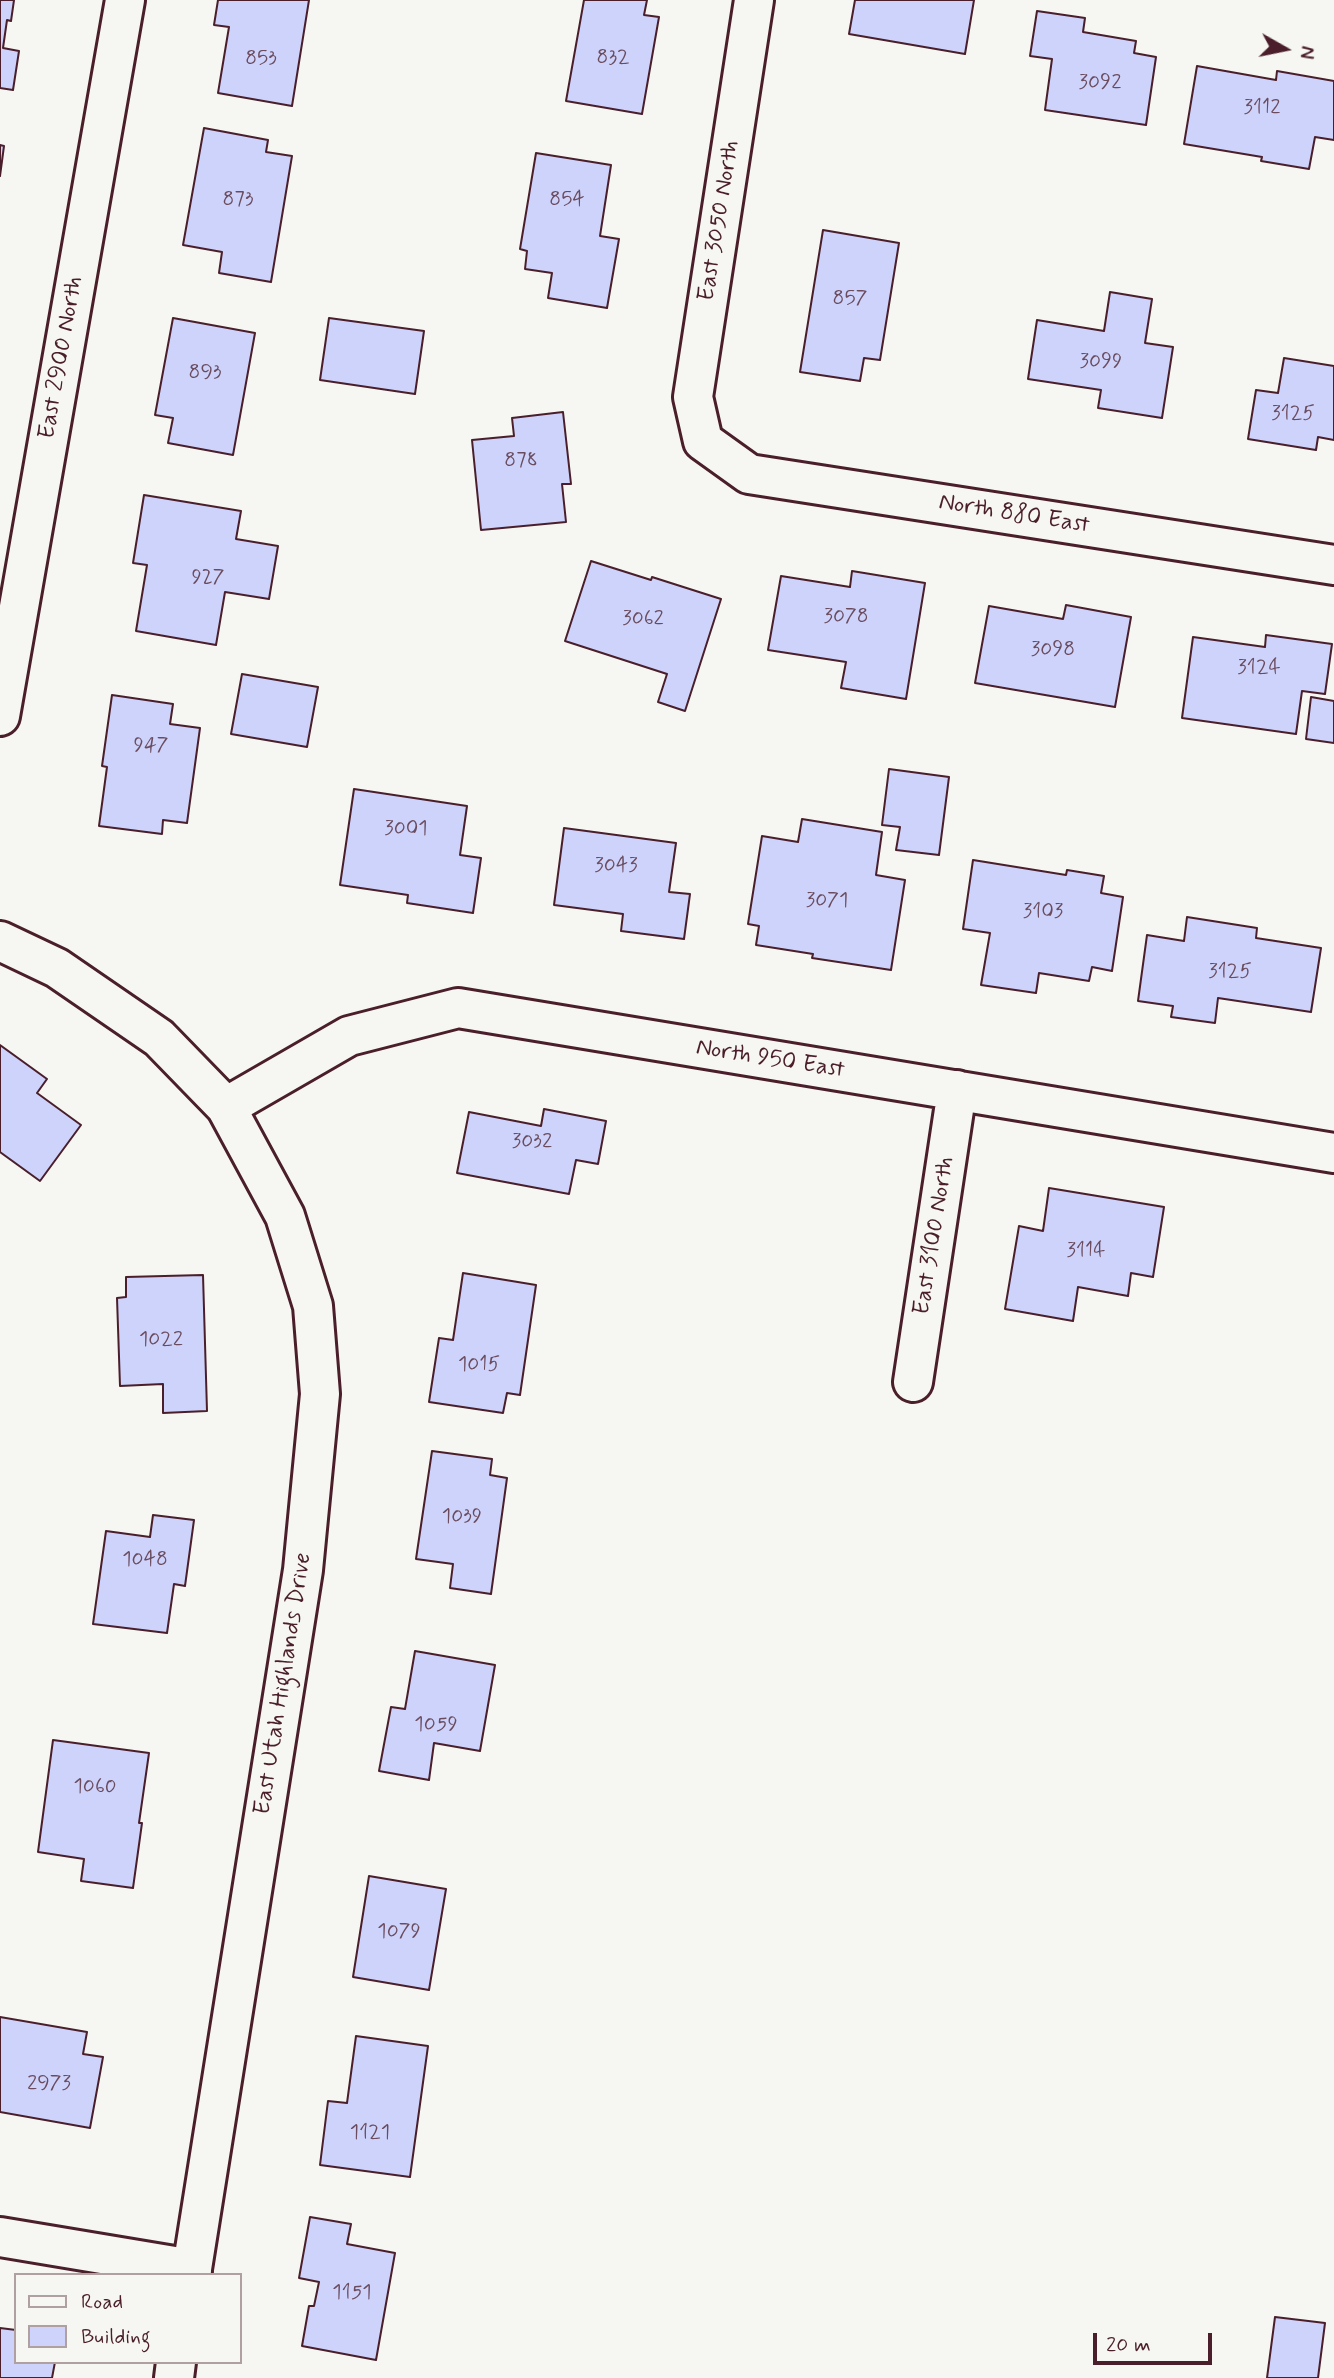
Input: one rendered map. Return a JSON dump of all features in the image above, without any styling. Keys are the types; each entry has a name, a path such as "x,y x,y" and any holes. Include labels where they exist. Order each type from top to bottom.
{"street":[{"name":"East 2900 North","path":"0,716 125,0"},
{"name":"East 3050 North","path":"703,442 693,397 754,0"},
{"name":"North 880 East","path":"703,442 750,474 1334,565"},
{"name":"East Utah Highlands Drive","path":"0,941 57,968 159,1038 226,1107 285,1216 313,1306 320,1394 303,1570 191,2272"},
{"name":"North 950 East","path":"226,1107 349,1036 458,1008 1334,1153"},
{"name":"East 3100 North","path":"913,1382 957,1090"},
{"path":"0,2237 191,2272"}],"building":[{"path":"0,0 14,0 11,21 7,20 3,48 19,51 13,90 0,88"},
{"path":"218,0 309,0 292,106 218,93 229,27 214,25"},
{"path":"584,0 647,0 644,15 659,17 642,114 566,101"},
{"path":"855,0 974,0 965,54 849,34"},
{"path":"1037,11 1085,18 1083,32 1136,41 1134,53 1156,57 1146,125 1045,110 1052,59 1030,56"},
{"path":"1197,66 1276,80 1277,71 1334,81 1334,140 1315,137 1309,169 1261,161 1262,157 1184,144"},
{"path":"204,128 268,140 266,152 292,156 271,282 219,273 222,252 183,245"},
{"path":"0,145 4,146 0,176"},
{"path":"536,153 611,165 600,236 619,239 607,308 548,298 552,273 525,269 527,251 520,249"},
{"path":"823,230 899,243 880,360 864,358 860,381 800,372"},
{"path":"1110,292 1152,299 1145,343 1173,347 1162,418 1098,408 1101,390 1028,379 1037,320 1104,331"},
{"path":"173,318 255,333 233,455 168,443 173,418 155,415"},
{"path":"329,318 424,331 415,394 320,380"},
{"path":"1284,358 1334,366 1334,440 1318,437 1316,450 1248,439 1256,390 1278,393"},
{"path":"563,412 571,484 562,484 566,522 481,530 472,440 514,436 512,418"},
{"path":"144,495 241,511 236,539 278,546 269,599 225,592 216,645 136,631 147,565 133,563"},
{"path":"591,561 721,599 685,711 658,702 667,674 565,641"},
{"path":"852,571 925,583 906,699 841,688 846,662 768,650 781,576 850,587"},
{"path":"1066,605 1131,617 1115,707 975,683 989,606 1063,619"},
{"path":"1266,635 1332,644 1325,694 1302,691 1296,734 1182,718 1193,637 1265,647"},
{"path":"242,674 318,687 307,747 231,734"},
{"path":"112,695 173,704 170,724 200,728 187,823 163,820 162,834 99,826 107,767 102,766"},
{"path":"1311,697 1334,701 1334,743 1306,739"},
{"path":"889,769 949,777 939,855 896,850 900,827 882,825"},
{"path":"354,789 467,806 460,855 481,858 473,913 407,903 408,895 340,885"},
{"path":"802,819 882,832 876,875 905,880 891,970 812,958 813,954 756,945 759,926 748,924 762,836 798,842"},
{"path":"564,828 676,843 669,892 690,894 684,939 621,931 623,914 554,905"},
{"path":"973,860 1066,875 1067,870 1104,876 1101,893 1123,897 1112,971 1092,967 1089,981 1039,973 1036,993 981,985 990,933 963,929"},
{"path":"1187,917 1257,928 1256,938 1321,948 1311,1012 1218,998 1215,1023 1171,1017 1173,1006 1138,1001 1147,935 1184,941"},
{"path":"0,1045 47,1079 37,1093 81,1125 40,1181 0,1152"},
{"path":"544,1109 606,1121 598,1164 576,1160 569,1194 457,1173 469,1112 541,1126"},
{"path":"1049,1188 1164,1207 1153,1277 1131,1273 1128,1296 1078,1287 1073,1321 1005,1309 1019,1226 1043,1231"},
{"path":"463,1273 536,1285 520,1395 507,1393 503,1413 429,1402 439,1338 453,1340"},
{"path":"203,1275 207,1411 163,1413 163,1384 120,1386 117,1298 126,1297 126,1277"},
{"path":"432,1451 492,1459 490,1475 507,1478 491,1594 450,1588 453,1564 416,1559"},
{"path":"153,1515 194,1520 185,1586 174,1584 167,1633 93,1624 106,1531 150,1537"},
{"path":"415,1651 495,1665 480,1751 434,1743 429,1780 379,1771 391,1707 405,1709"},
{"path":"53,1740 149,1753 133,1888 81,1881 84,1859 38,1852"},
{"path":"369,1876 446,1889 429,1990 353,1977"},
{"path":"0,2017 87,2032 83,2054 103,2057 90,2128 0,2112"},
{"path":"356,2036 428,2046 410,2177 320,2165 328,2101 347,2103"},
{"path":"310,2217 351,2224 347,2244 395,2253 376,2360 302,2346 309,2306 314,2306 319,2282 299,2278"},
{"path":"1275,2317 1325,2323 1318,2378 1267,2378"},
{"path":"0,2328 14,2330 14,2364 55,2364 52,2378 0,2378"}]}
